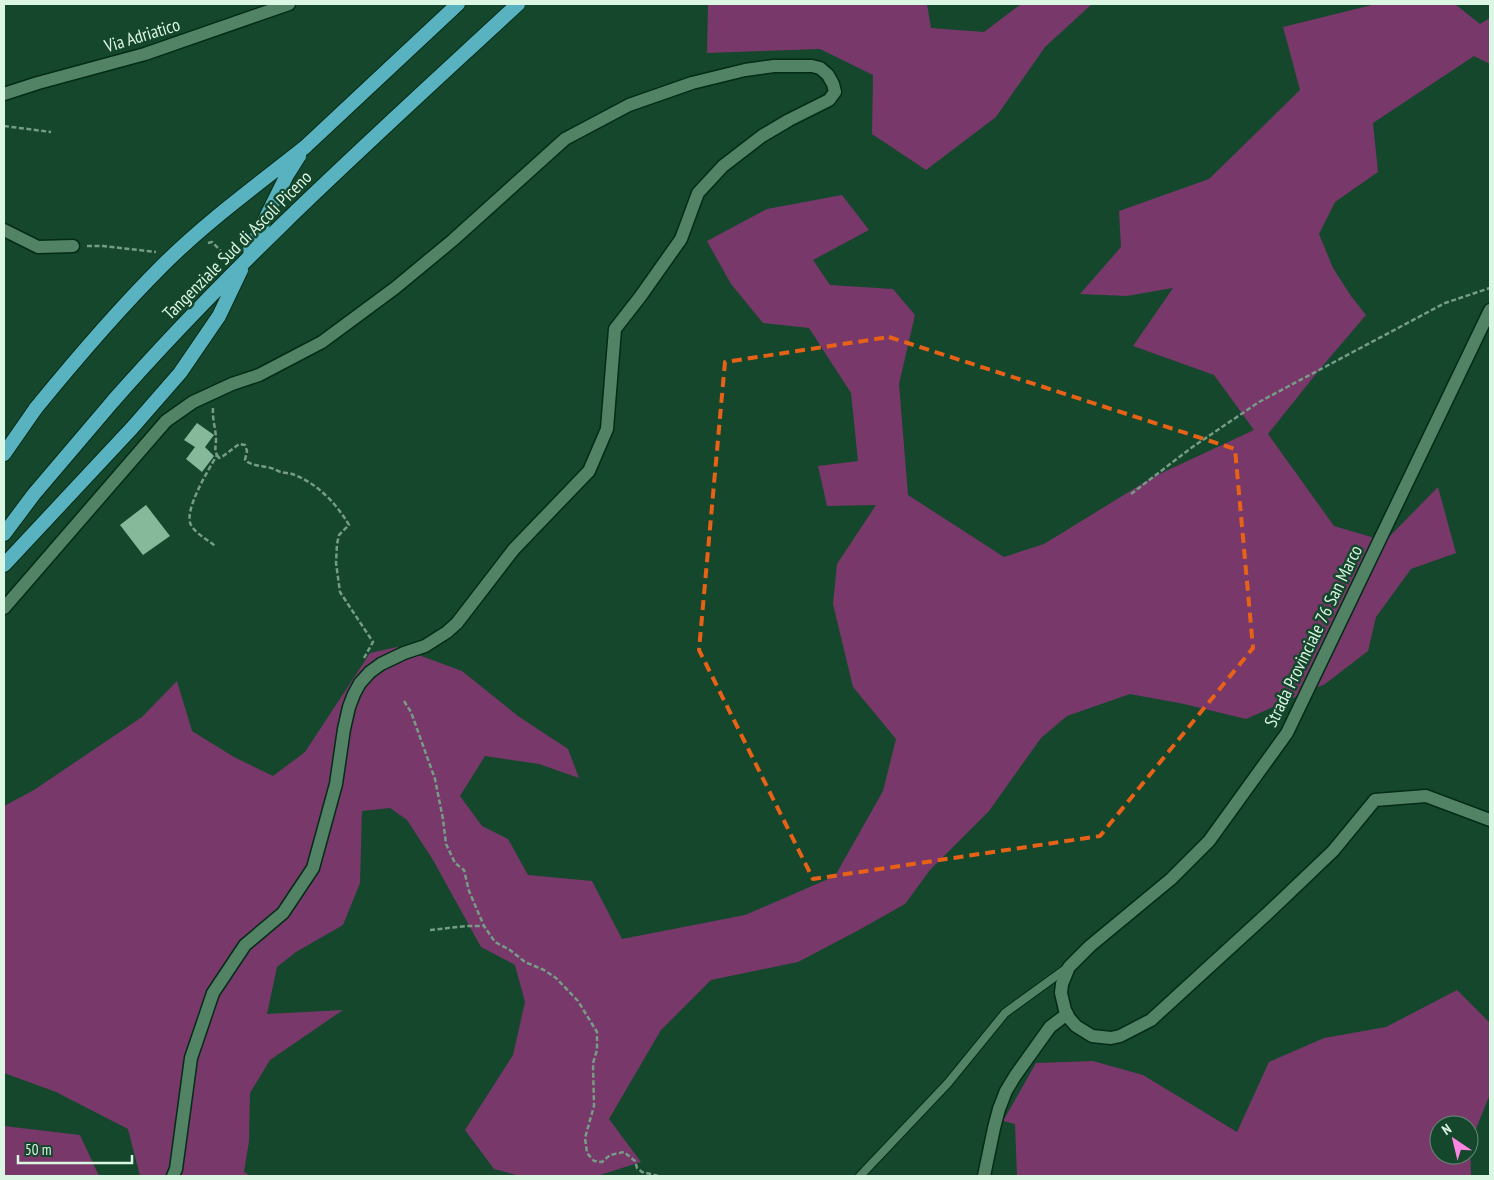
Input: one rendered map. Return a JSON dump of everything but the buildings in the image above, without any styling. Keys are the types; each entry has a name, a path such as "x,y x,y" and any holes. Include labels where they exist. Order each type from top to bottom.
{"highway":[{"path":"4,454 36,408 89,344 162,265 214,219 304,147 458,4"},
{"name":"Tangenziale Sud di Ascoli Piceno","path":"4,534 34,494 171,336 262,243 518,4"},
{"path":"4,565 132,428 180,373 219,316 283,183 304,147"}],"street":[{"name":"Via Adriatico","path":"4,94 145,54 289,4"},
{"path":"4,608 166,421 193,402 232,384 259,375 322,342 395,288 453,240 565,139 629,105 692,84 745,70 774,66 812,66 820,68 828,75 835,92 829,100 788,120 762,136 723,166 698,193 681,239 615,329 607,429 589,471 514,549 457,623 426,646 404,653 381,664 360,683 349,707 336,784 313,868 283,913 245,945 214,993 191,1058 176,1169 173,1176"},
{"path":"4,230 38,247 73,246"},
{"name":"Strada Provinciale 76 San Marco","path":"1067,1014 1062,1002 1061,993 1062,984 1069,967 1090,946 1171,879 1209,841 1287,733 1490,310"},
{"path":"984,1176 994,1128 1006,1091 1014,1076 1050,1027 1067,1014 1076,1026 1083,1031 1101,1038 1120,1036 1151,1020 1333,851 1375,800 1426,796 1490,820"}],"lane":[{"path":"860,1176 948,1084 1006,1013 1069,967"}],"path":[{"path":"4,126 51,132"},
{"path":"1131,494 1191,448 1259,402 1445,303 1490,288"},
{"path":"213,405 212,414 216,442 214,450 217,456"},
{"path":"217,456 218,458 222,457 239,444 243,444 247,452 245,460 250,465 274,469 300,478 321,491 344,516 349,525 339,535 337,544 336,563 340,592 373,642 364,659"},
{"path":"215,546 196,531 188,518 192,503 217,456"},
{"path":"404,700 411,712 435,779 444,819 446,844 455,863 464,870 469,891 484,926 495,942 510,950 525,962 544,970 556,978 578,1001 597,1032 597,1050 593,1063 594,1106 585,1138 587,1153 594,1161 602,1162 610,1155 624,1152 635,1161 637,1168 642,1172 659,1176"},
{"path":"430,930 484,926"}],"highlighted area":[{"path":"889,337 1235,449 1253,648 1100,836 813,879 699,650 725,362"}],"shaded area":[{"path":"708,4 927,4 931,28 984,32 1021,4 1092,4 1045,47 996,117 926,170 872,134 873,75 820,49 707,53"},
{"path":"1376,4 1455,4 1480,24 1490,18 1490,64 1474,56 1373,123 1378,172 1335,202 1319,234 1333,268 1366,315 1268,434 1334,526 1385,541 1438,487 1456,553 1411,569 1376,617 1368,651 1325,684 1246,719 1184,704 1130,694 1067,716 1041,738 989,811 930,870 905,904 798,962 711,980 661,1030 609,1119 641,1162 597,1176 520,1176 494,1169 465,1130 513,1055 525,1002 515,965 481,947 433,860 407,820 390,808 362,811 360,883 343,925 296,952 277,967 267,1014 343,1010 270,1060 250,1093 249,1141 244,1172 250,1176 140,1176 128,1129 56,1092 4,1073 4,806 34,790 142,717 177,681 192,731 234,757 273,776 305,752 370,653 397,647 462,671 518,716 568,749 579,778 539,764 485,756 460,796 482,826 508,839 528,875 592,881 622,939 745,915 835,876 883,791 896,739 853,687 833,604 837,564 876,505 827,506 818,466 858,461 851,393 809,328 763,323 731,284 707,241 767,209 842,195 869,230 813,260 830,285 893,289 915,315 899,384 908,495 1004,557 1044,544 1153,477 1254,430 1214,375 1133,346 1173,288 1127,296 1080,294 1121,247 1119,211 1209,179 1300,90 1283,27"},
{"path":"1457,990 1490,1023 1490,1094 1479,1122 1479,1115 1429,1115 1429,1165 1471,1165 1471,1176 1017,1176 1015,1124 1003,1121 1036,1063 1093,1061 1143,1075 1237,1132 1269,1062 1324,1038 1386,1027"},
{"path":"4,1126 80,1135 99,1176 4,1176"}]}
